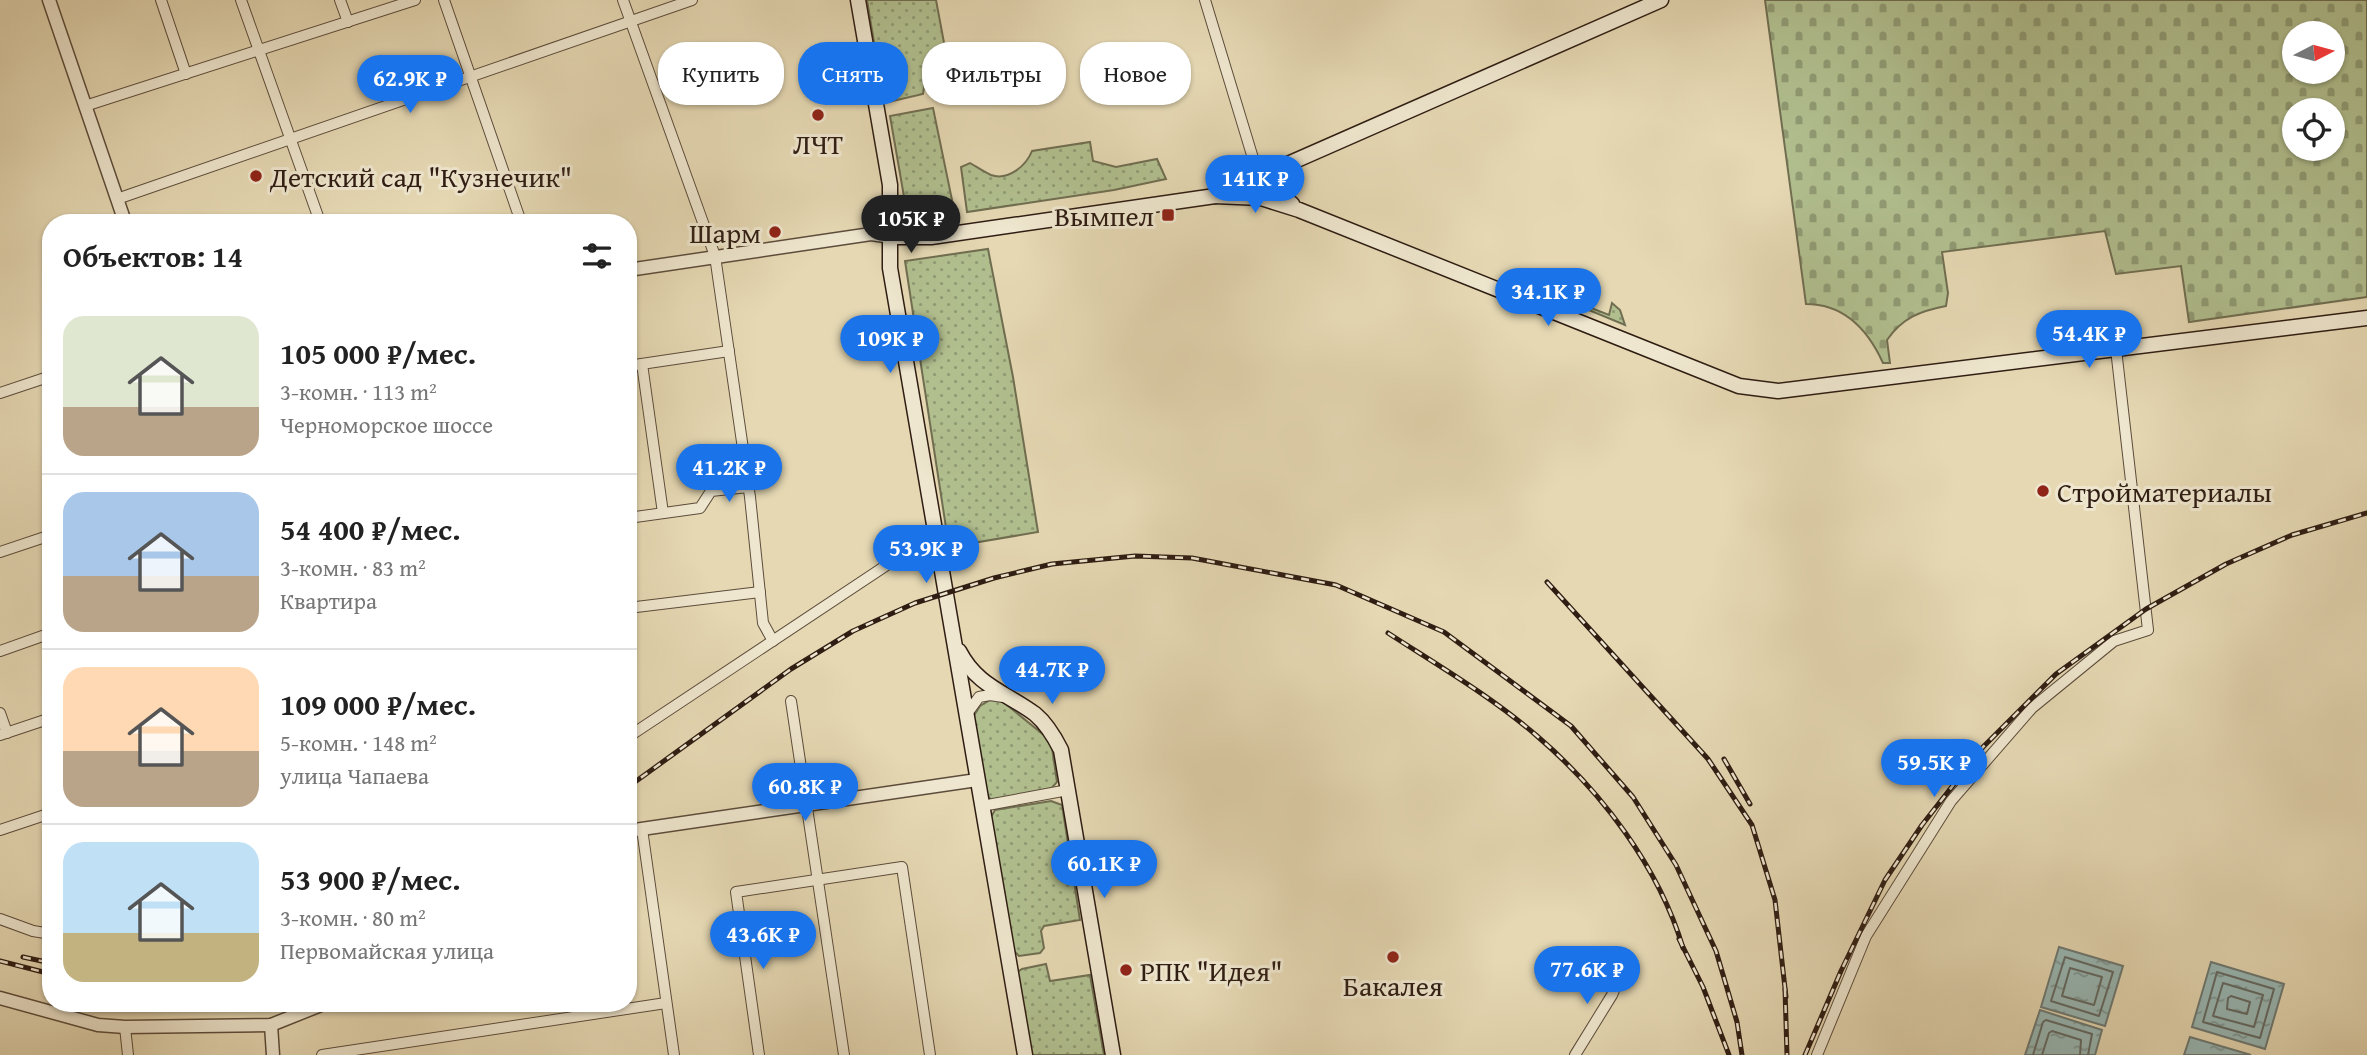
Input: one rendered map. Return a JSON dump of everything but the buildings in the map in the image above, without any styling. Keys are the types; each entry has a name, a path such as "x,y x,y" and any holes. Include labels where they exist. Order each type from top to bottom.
{"main road":[{"path":"858,0 890,186 890,268 1025,1055"},
{"path":"1215,195 1661,0"},
{"path":"1259,178 1299,210"},
{"path":"892,237 931,237 1215,195 1261,198 1299,210 1739,386 1777,391 2367,318"},
{"path":"897,311 897,257 909,244 931,237"},
{"path":"952,638 967,667 981,681 1036,715 1052,731 1061,750 1112,1055"}],"street":[{"path":"49,0 122,214"},
{"path":"161,0 186,74"},
{"path":"241,0 317,214"},
{"path":"340,0 348,22"},
{"path":"85,106 415,0"},
{"path":"444,0 518,214"},
{"path":"623,0 715,256 748,487 763,623 772,640"},
{"path":"117,200 692,0"},
{"path":"1205,0 1259,178"},
{"path":"637,269 871,234 892,237"},
{"path":"1817,1055 1866,936 1951,801 2032,708 2114,641 2148,630 2116,349"},
{"path":"637,365 729,351"},
{"path":"642,364 663,513"},
{"path":"0,393 42,379"},
{"path":"637,517 700,508 711,491 748,487"},
{"path":"637,731 935,533"},
{"path":"0,552 42,538"},
{"path":"637,607 760,592"},
{"path":"0,650 42,636"},
{"path":"966,715 979,697 1007,697"},
{"path":"791,701 844,1055"},
{"path":"0,713 4,734 42,721"},
{"path":"637,830 977,780"},
{"path":"982,806 1068,790"},
{"path":"0,830 42,817"},
{"path":"642,829 674,1055"},
{"path":"759,1055 736,892 902,867 930,1055"},
{"path":"0,919 42,932"},
{"path":"1575,1055 1612,995 1623,969"},
{"path":"0,998 42,1010"},
{"path":"637,1007 666,1003"},
{"path":"51,1012 98,1025 125,1027 271,1025 304,1012"},
{"path":"322,1055 606,1012"},
{"path":"271,1025 273,1055"},
{"path":"125,1027 128,1055"}],"green space":[{"path":"867,0 936,0 944,42 922,42 922,94 908,97 908,42 874,42"},
{"path":"1765,0 2367,0 2367,297 2189,322 2181,266 2116,274 2105,231 1942,252 1948,293 1946,306 1920,313 1893,332 1887,340 1890,363 1883,363 1870,340 1854,321 1820,305 1806,304"},
{"path":"933,108 957,225 921,226 907,214 890,116"},
{"path":"1090,142 1093,161 1116,167 1157,159 1166,179 1114,190 967,212 961,167 970,163 991,175 1004,176 1021,167 1032,151"},
{"path":"988,249 1013,377 1038,532 949,547 905,261"},
{"path":"1570,274 1582,284 1578,297 1573,301 1609,315 1612,303 1620,310 1625,325 1540,290"},
{"path":"990,700 1002,701 1045,736 1052,748 1057,782 1049,791 993,801 985,794 973,717 980,706"},
{"path":"1051,801 1062,805 1080,920 1044,926 1041,931 1044,948 1040,953 1019,956 1013,950 991,817 995,810"},
{"path":"1046,964 1050,981 1090,975 1104,1055 1031,1055 1016,973 1022,969"}],"water":[{"path":"2059,947 2123,966 2105,1026 2041,1007"},
{"path":"2211,962 2284,984 2265,1049 2192,1027"},
{"path":"2040,1010 2102,1030 2095,1055 2025,1055"},
{"path":"2190,1037 2251,1055 2184,1055"}],"railway":[{"path":"1805,1055 1841,971 1885,880 1922,825 1983,747 2056,674 2146,609 2226,564 2292,535 2367,513"},
{"path":"637,780 791,669 853,631 915,603 994,578 1052,564 1135,556 1192,558 1336,585 1444,632 1571,726 1633,797 1676,865 1716,951 1737,1022 1742,1055"},
{"path":"1547,582 1708,759 1752,825 1775,900 1786,997"},
{"path":"1388,633 1502,708 1537,736 1583,781 1625,832 1643,860 1659,888 1683,948"},
{"path":"1724,759 1750,804"},
{"path":"1679,939 1703,987 1729,1055"},
{"path":"23,957 42,961"},
{"path":"0,961 42,972"},
{"path":"1785,989 1787,1055"}],"place":[{"name":"ЛЧТ","path":"818,115"},
{"name":"Детский сад \"Кузнечик\"","path":"256,176"},
{"name":"Вымпел","path":"1168,215"},
{"name":"Шарм","path":"775,232"},
{"name":"Стройматериалы","path":"2043,491"},
{"name":"Бакалея","path":"1393,957"},
{"name":"РПК \"Идея\"","path":"1126,970"}]}
